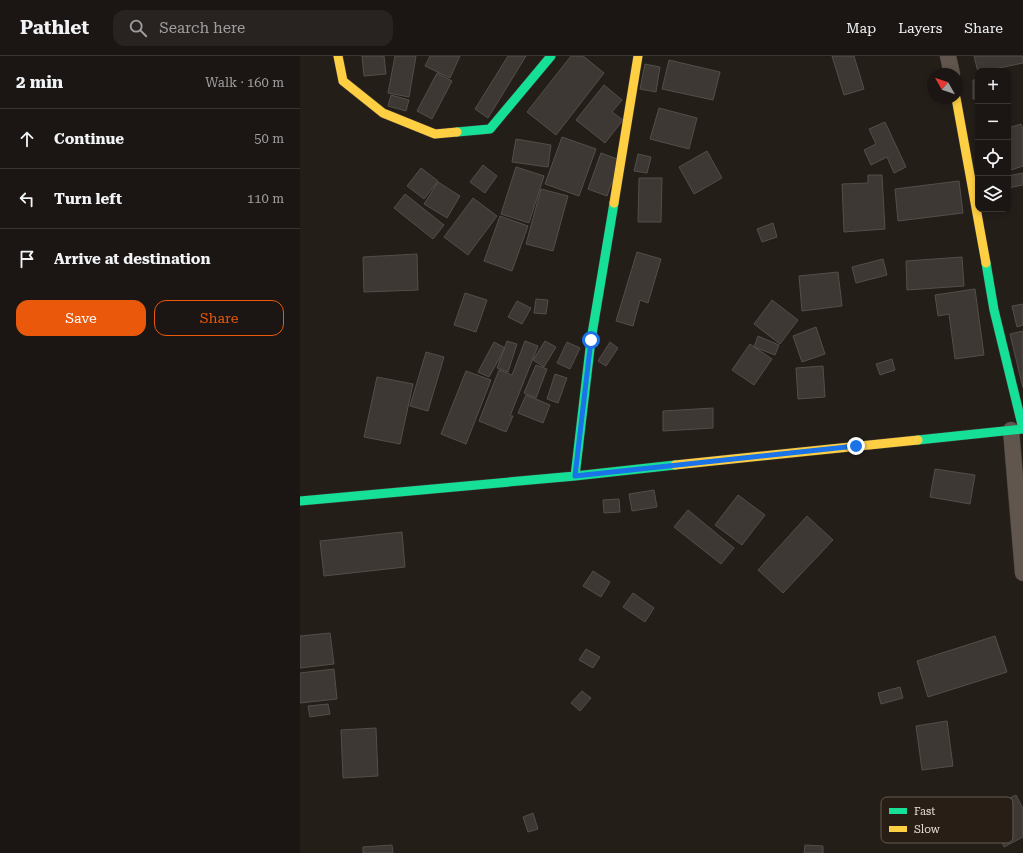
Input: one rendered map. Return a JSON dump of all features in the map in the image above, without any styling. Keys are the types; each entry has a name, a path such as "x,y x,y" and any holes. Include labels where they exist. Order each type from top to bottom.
{"street":[{"path":"338,56 343,81 349,86 383,113 436,134 490,129 551,56"},
{"path":"575,476 591,340 638,56"},
{"path":"948,56 951,68"},
{"path":"300,501 575,476 1023,428 994,310 957,104"},
{"path":"1011,430 1023,573"}],"building":[{"path":"362,56 384,56 386,74 364,76"},
{"path":"395,56 416,56 409,97 388,93"},
{"path":"430,56 460,56 450,78 425,66"},
{"path":"508,56 526,56 488,118 475,109"},
{"path":"571,56 583,56 604,73 556,135 527,112"},
{"path":"832,56 854,56 864,89 844,95"},
{"path":"974,56 1023,56 1023,63 999,68 977,68"},
{"path":"669,60 720,72 713,100 662,89"},
{"path":"645,64 660,67 656,92 640,89"},
{"path":"437,73 452,81 432,119 417,111"},
{"path":"973,80 975,80 975,99 973,99"},
{"path":"604,85 622,100 612,112 623,120 605,143 576,120"},
{"path":"391,95 409,100 406,111 388,106"},
{"path":"659,108 697,118 689,149 650,139"},
{"path":"885,122 906,167 894,173 887,157 871,165 864,150 876,144 869,129"},
{"path":"1021,124 1023,129 1023,166 1011,170 1011,140 1011,127"},
{"path":"562,137 596,149 579,196 545,184"},
{"path":"516,139 551,145 548,167 512,162"},
{"path":"707,151 722,178 694,194 679,167"},
{"path":"601,153 620,160 607,196 588,189"},
{"path":"638,154 651,157 647,173 634,171"},
{"path":"483,165 497,176 485,193 470,182"},
{"path":"516,167 544,176 529,223 501,214"},
{"path":"421,168 438,181 424,199 407,186"},
{"path":"1023,173 1023,185 1011,187 1011,175"},
{"path":"868,175 882,175 885,229 844,232 842,184 868,183"},
{"path":"639,178 662,178 661,222 638,222"},
{"path":"959,181 963,213 898,221 895,189"},
{"path":"438,182 460,196 447,218 424,204"},
{"path":"541,189 568,196 553,251 526,244"},
{"path":"405,194 444,225 433,239 394,208"},
{"path":"473,198 497,216 468,255 444,237"},
{"path":"500,216 528,226 512,271 484,261"},
{"path":"773,223 777,237 762,242 757,229"},
{"path":"637,252 661,259 648,303 640,300 633,326 616,321"},
{"path":"417,254 418,290 364,292 363,257"},
{"path":"962,257 964,286 907,290 906,261"},
{"path":"883,259 887,275 856,283 852,267"},
{"path":"838,272 842,306 802,311 799,276"},
{"path":"975,289 984,355 955,359 949,314 938,316 935,295"},
{"path":"465,293 487,300 476,332 454,325"},
{"path":"536,299 548,300 546,314 534,313"},
{"path":"772,300 798,320 780,344 754,324"},
{"path":"517,301 531,308 522,324 508,317"},
{"path":"1023,304 1023,325 1017,327 1012,306"},
{"path":"816,327 825,354 802,362 793,336"},
{"path":"1023,331 1023,388 1010,334"},
{"path":"758,336 779,345 775,355 754,347"},
{"path":"507,341 517,344 508,372 497,368"},
{"path":"525,341 538,346 510,416 513,416 506,432 479,421 499,370 512,375"},
{"path":"545,341 556,347 544,367 533,360"},
{"path":"494,342 505,348 489,377 478,372"},
{"path":"567,342 580,348 570,369 557,363"},
{"path":"610,342 618,348 606,366 598,361"},
{"path":"750,344 772,359 754,385 732,370"},
{"path":"426,352 444,357 428,411 410,406"},
{"path":"892,359 895,370 880,375 876,364"},
{"path":"536,365 547,369 536,398 524,393"},
{"path":"823,366 825,397 798,399 796,368"},
{"path":"466,371 491,380 466,444 441,434"},
{"path":"555,374 567,378 558,403 547,399"},
{"path":"377,377 413,384 400,444 364,437"},
{"path":"526,395 550,405 543,423 518,413"},
{"path":"713,408 713,428 663,431 663,411"},
{"path":"935,469 975,475 970,504 930,497"},
{"path":"654,490 657,507 632,511 629,494"},
{"path":"738,495 765,515 742,545 715,525"},
{"path":"619,499 620,512 604,513 603,500"},
{"path":"688,510 734,548 721,564 674,527"},
{"path":"807,516 833,540 783,593 758,570"},
{"path":"402,532 405,567 324,576 320,541"},
{"path":"593,571 610,582 601,597 583,586"},
{"path":"633,593 654,608 645,622 623,607"},
{"path":"330,633 334,664 300,668 300,636"},
{"path":"995,636 1007,672 928,697 917,661"},
{"path":"586,649 600,657 593,668 579,660"},
{"path":"334,669 337,699 300,703 300,673"},
{"path":"900,687 903,698 881,704 878,693"},
{"path":"582,691 591,698 580,711 571,703"},
{"path":"328,704 330,714 310,717 308,706"},
{"path":"947,721 953,766 922,770 916,726"},
{"path":"376,728 378,776 343,778 341,730"},
{"path":"1016,795 1023,809 1023,837 1013,842 1013,797"},
{"path":"533,813 538,829 528,832 523,817"},
{"path":"1002,843 1012,843 1004,847"},
{"path":"392,845 393,853 363,853 363,847"},
{"path":"805,845 823,846 823,853 804,853"}],"traffic: fast":[{"path":"457,132 490,129 551,56"},
{"path":"575,476 591,340 614,203"},
{"path":"918,440 1023,429 994,310 986,263"},
{"path":"300,501 575,476 675,465"}],"traffic: slow":[{"path":"338,56 343,81 383,113 435,134 457,132"},
{"path":"614,203 638,56"},
{"path":"957,104 986,263"},
{"path":"675,465 918,440"}],"route":[{"path":"591,340 575,476 856,446"}]}
